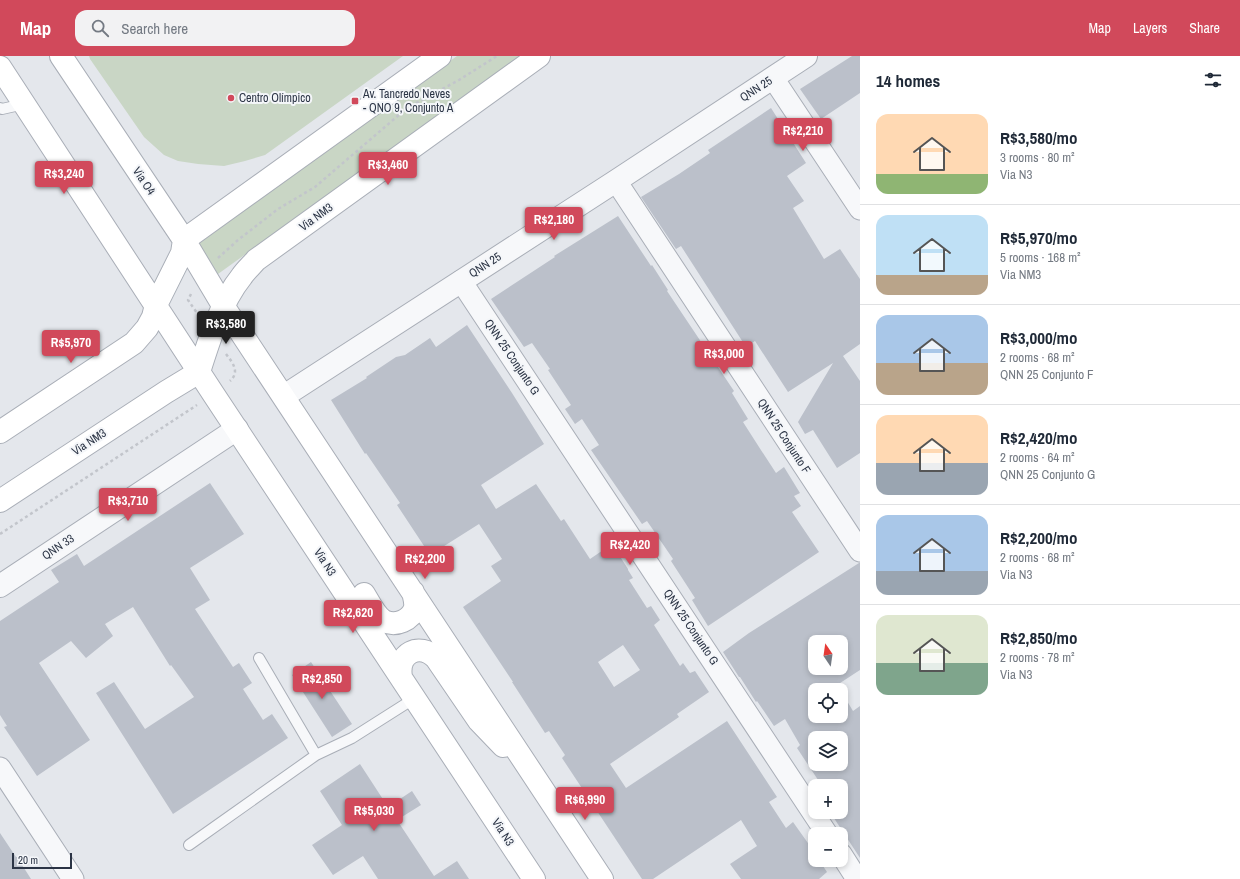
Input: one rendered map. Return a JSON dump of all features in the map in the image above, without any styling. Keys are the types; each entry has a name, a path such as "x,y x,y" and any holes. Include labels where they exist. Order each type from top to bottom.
{"main road":[{"name":"Via O4","path":"61,56 184,240 224,307"},
{"path":"0,432 134,344 147,328 153,316 156,305 182,253 184,240 440,56"},
{"name":"Via NM3","path":"0,501 199,372 212,333 230,293 256,260 539,56"},
{"path":"0,67 156,305"},
{"name":"Via N3","path":"156,305 534,879"},
{"path":"224,307 602,879"},
{"path":"241,435 304,501 378,616 384,621 391,623 399,623 406,620 415,608 415,600 412,592"},
{"path":"401,677 401,662 405,656 418,650 424,650 431,653 436,658 479,721 539,782"}],"street":[{"name":"QNN 25","path":"284,396 806,56"},
{"path":"773,78 860,208"},
{"name":"QNN 25 Conjunto F","path":"616,181 860,551"},
{"name":"QNN 25 Conjunto G","path":"461,281 823,827"},
{"name":"QNN 33","path":"0,586 241,435"},
{"path":"0,768 7,795 73,879"},
{"path":"848,865 857,879"}],"lane":[{"path":"0,108 2,109 24,104"},
{"path":"259,658 316,755"},
{"path":"189,845 316,755 352,738 415,698"}],"green space":[{"name":"Centro Olímpico","path":"89,56 403,56 265,155 224,166 178,161 164,155 144,137"},
{"path":"457,56 521,56 218,274 198,244"}],"building":[{"path":"852,56 860,56 860,93 821,119 800,89"},
{"path":"771,108 806,163 787,176 804,201 793,208 824,259 840,249 860,279 860,344 843,356 860,381 860,453 837,468 813,430 805,434 798,422 833,363 788,392 755,341 746,347 681,246 676,249 641,197 710,153 708,150"},
{"path":"618,216 651,266 652,265 668,290 667,291 734,391 732,393 748,419 743,422 776,473 784,467 800,493 794,496 801,506 792,512 819,552 708,626 692,600 695,598 671,561 673,559 647,521 642,524 591,450 599,445 582,419 575,424 565,409 571,405 548,370 550,369 532,343 524,347 491,299 555,257 554,256"},
{"path":"467,325 544,444 481,485 496,509 536,484 561,521 564,519 590,559 612,544 633,578 629,580 647,608 651,606 660,620 654,625 680,666 683,663 690,673 695,671 709,692 677,714 679,717 610,764 626,788 727,721 777,797 769,802 786,828 793,822 808,843 808,867 824,867 827,872 819,879 741,879 730,864 757,846 741,820 653,879 642,879 562,758 565,755 549,731 545,733 463,607 501,581 491,566 502,559 479,524 430,555 397,505 400,503 366,453 365,454 331,400 367,378 366,377 396,357 405,355 430,338 436,347","holes":["623,645 640,670 614,687 598,662"]},
{"path":"210,483 244,534 190,568 210,600 195,609 233,667 239,663 252,683 243,689 263,720 272,714 288,738 173,814 96,693 114,682 145,729 194,697 171,665 170,666 133,607 105,624 113,636 86,658 71,641 39,663 90,740 37,776 4,727 7,726 0,715 0,621 59,582 51,570 77,554 84,566"},
{"path":"860,563 860,670 840,683 808,683 808,723 848,723 848,703 853,711 860,706 860,858 848,840 848,827 840,827 835,819 848,819 848,779 817,779 812,771 848,771 848,731 808,731 808,765 797,748 800,745 785,719 774,726 757,701 756,702 723,652 749,633"},
{"path":"311,662 352,724 332,737 292,675"},
{"path":"360,764 388,807 412,791 421,805 397,820 434,876 457,861 469,879 378,879 363,856 333,875 312,845 342,825 320,791"},
{"path":"0,833 17,857 31,879 0,879"}],"place":[{"name":"Centro Olímpico","path":"231,98"},
{"name":"Av. Tancredo Neves - QNO 9, Conjunto A","path":"355,101"}]}
